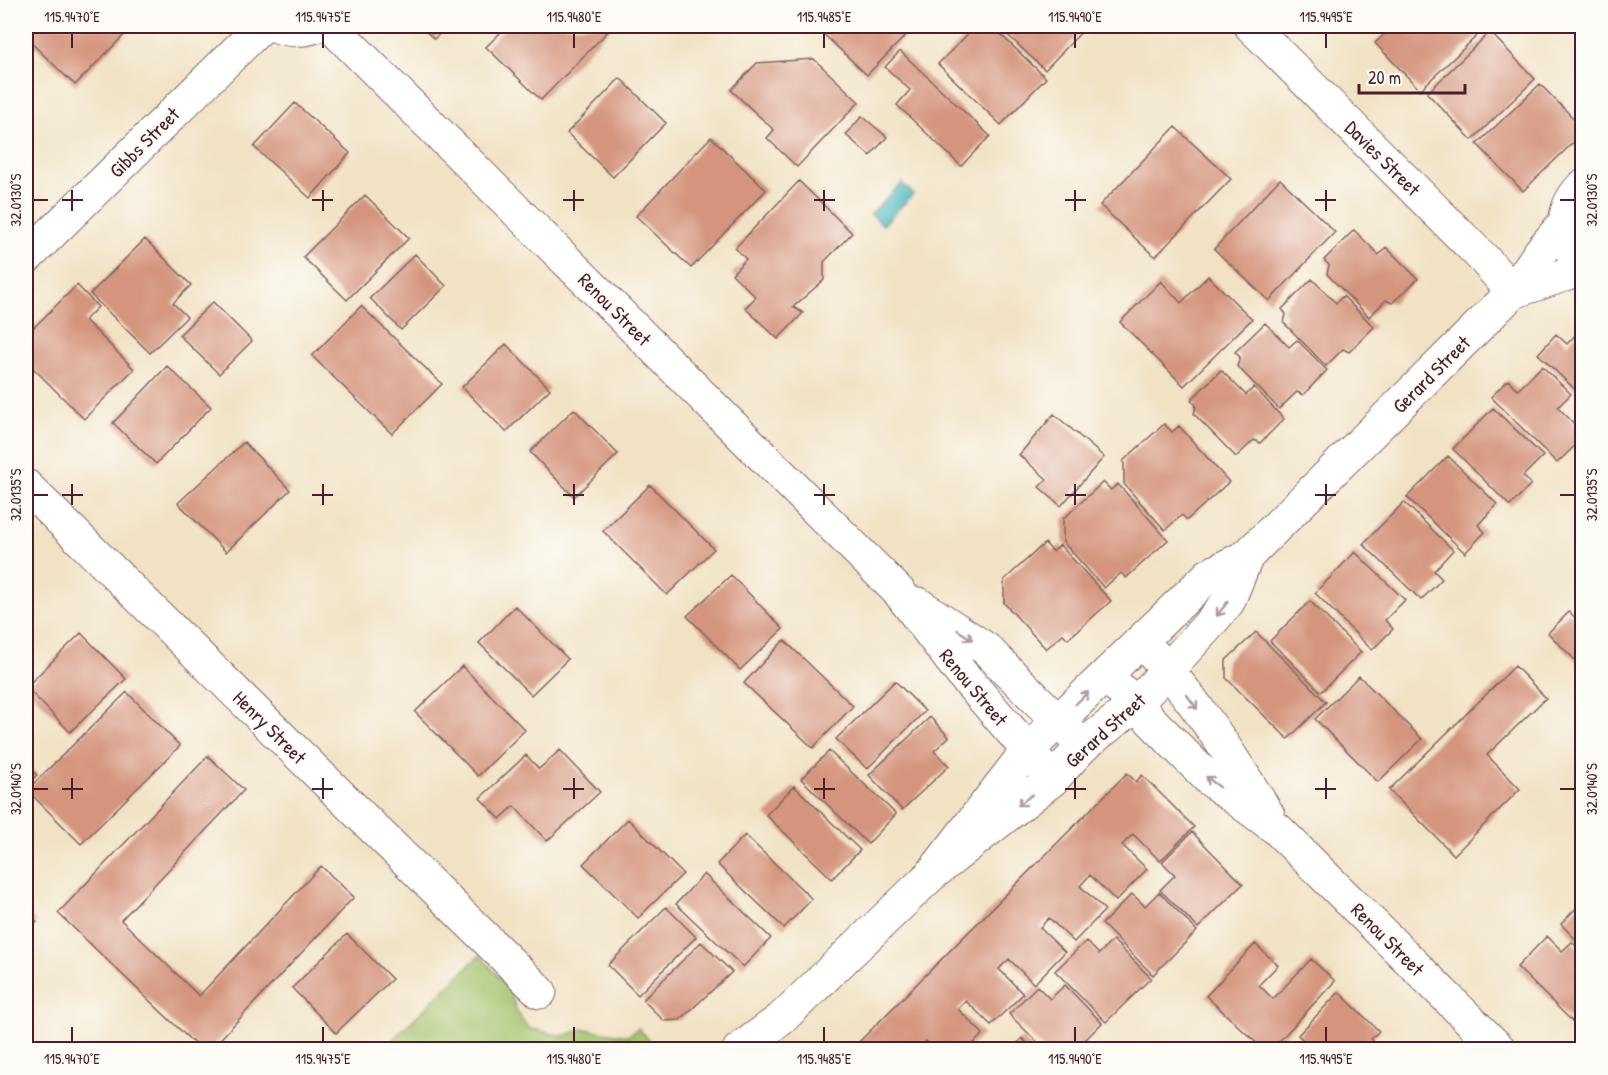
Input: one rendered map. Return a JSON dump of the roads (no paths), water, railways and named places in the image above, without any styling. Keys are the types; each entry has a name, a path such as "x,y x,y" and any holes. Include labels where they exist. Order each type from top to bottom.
{"street":[{"name":"Gibbs Street","path":"26,258 262,26"},
{"path":"277,26 290,30 302,30 316,26"},
{"name":"Renou Street","path":"330,26 898,592 961,674 1053,779"},
{"name":"Davies Street","path":"1251,26 1484,258 1513,292"},
{"path":"1582,187 1567,208 1564,224 1571,249 1582,262"},
{"name":"Gerard Street","path":"931,875 1028,750 1209,575 1246,556 1513,292 1540,252 1564,224"},
{"name":"Gerard Street","path":"1513,292 1582,269"},
{"name":"Henry Street","path":"26,486 540,992"},
{"name":"Gerard Street","path":"739,1050 781,1020 931,875 1053,779 1083,746 1135,705 1228,602 1246,556"},
{"name":"Renou Street","path":"898,592 986,649 1083,746"},
{"name":"Renou Street","path":"1141,641 1169,669 1239,767 1277,829"},
{"name":"Renou Street","path":"1106,675 1209,779 1277,829 1500,1050"},
{"name":"Gerard Street","path":"763,1050 781,1020"}],"water":[{"path":"902,183 913,194 883,225 871,214"}]}
